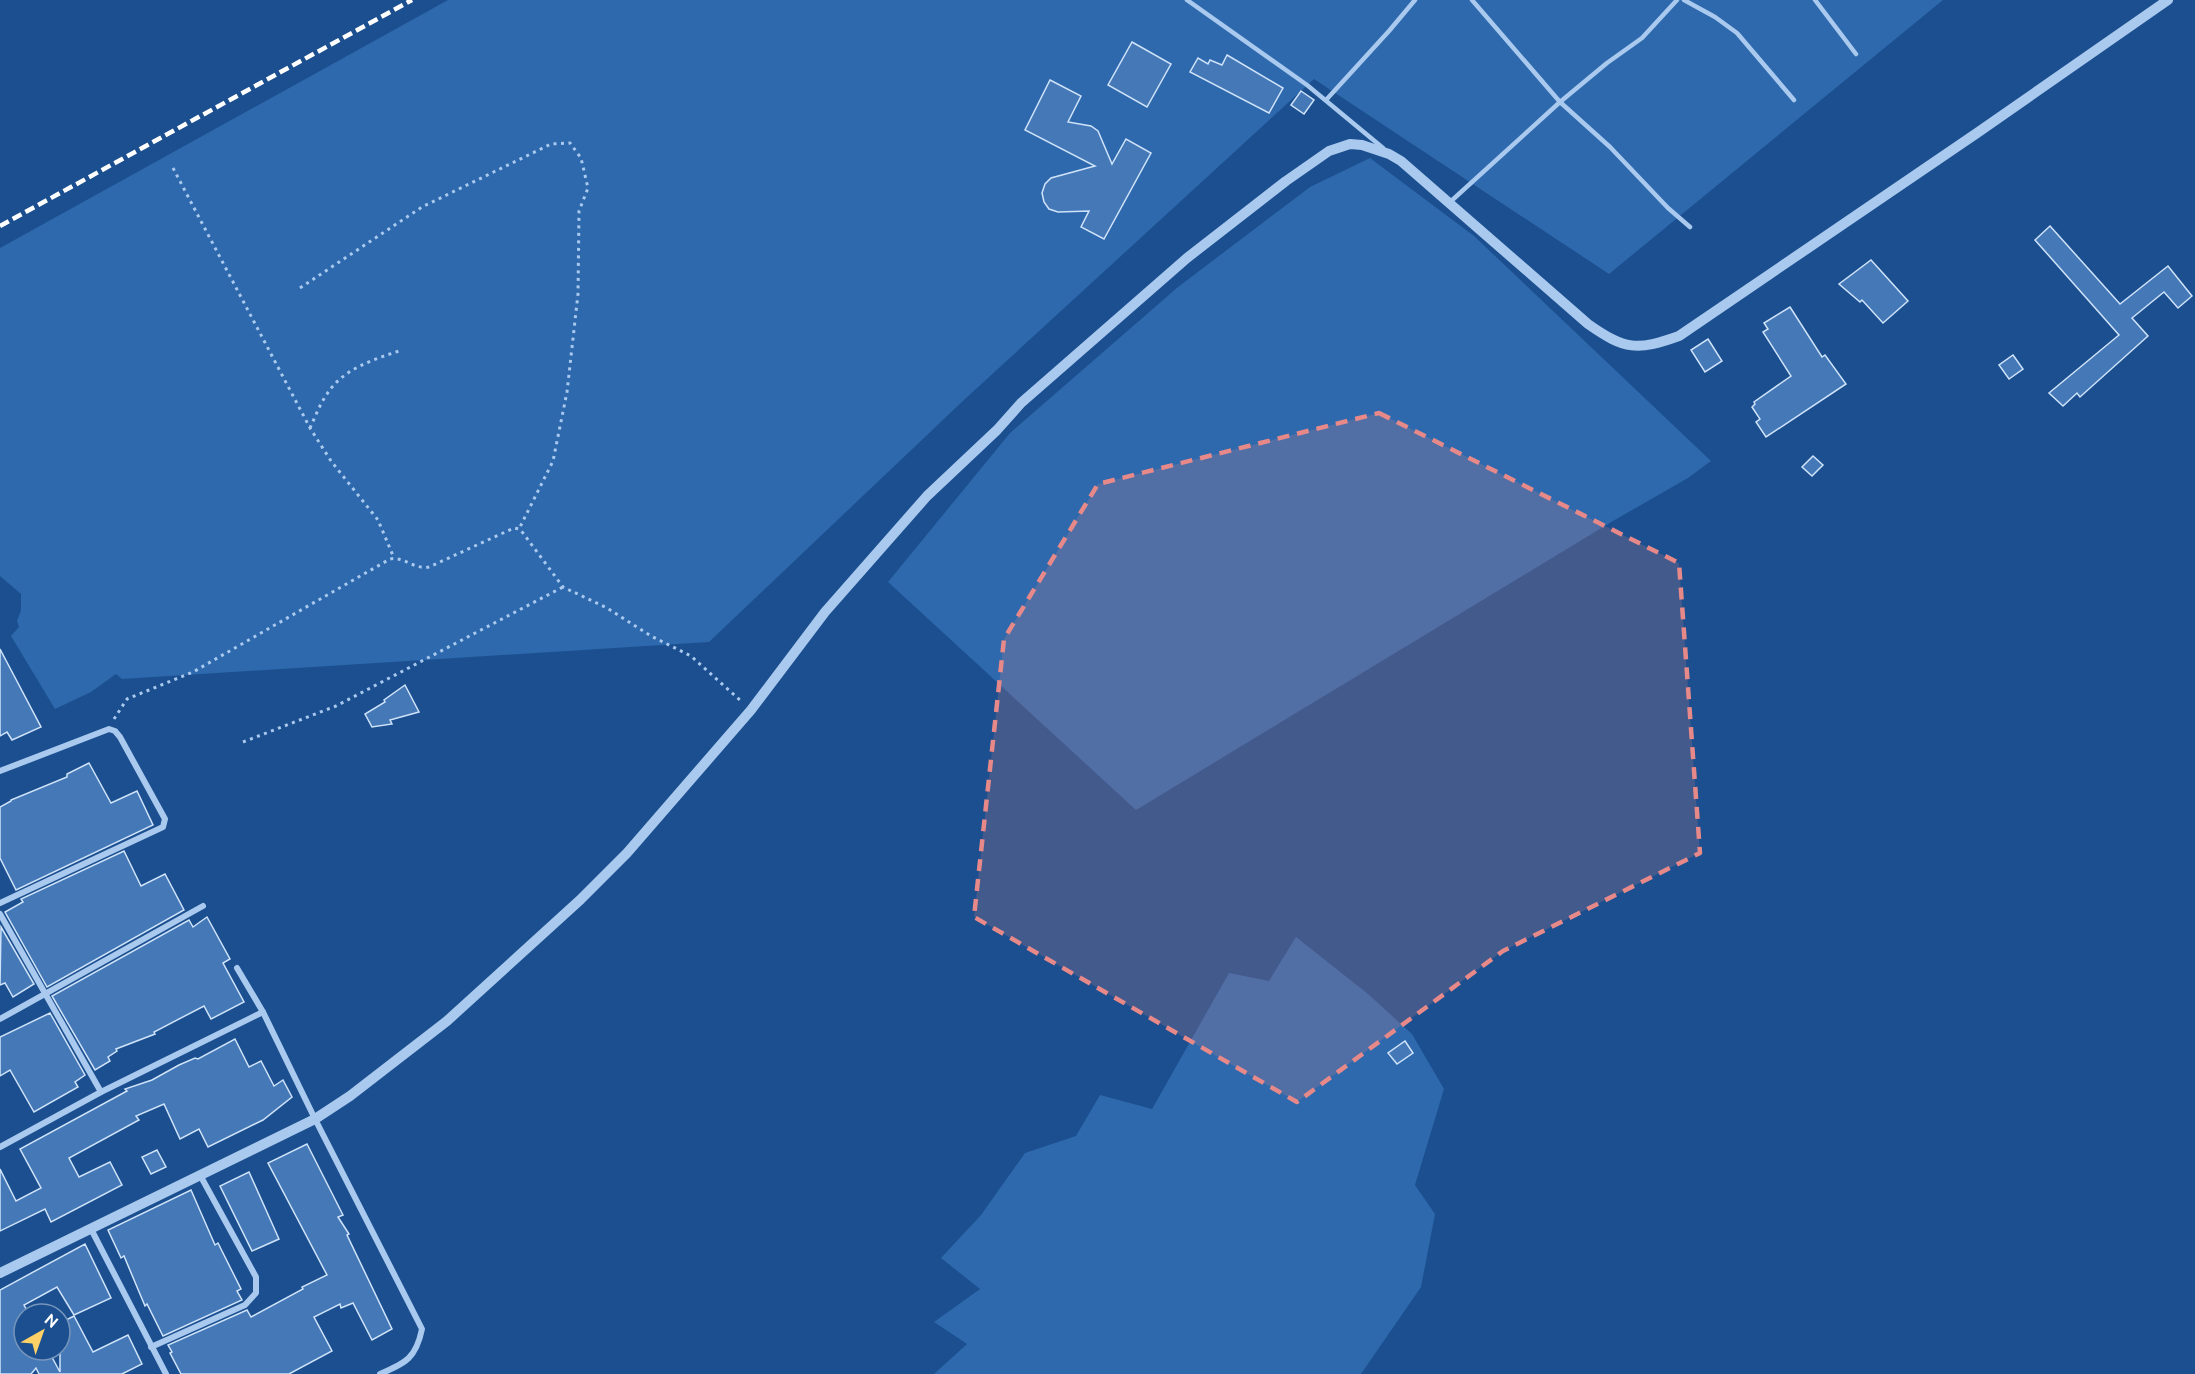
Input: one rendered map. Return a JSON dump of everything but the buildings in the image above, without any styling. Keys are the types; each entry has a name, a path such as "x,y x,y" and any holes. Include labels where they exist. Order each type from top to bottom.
{"street":[{"path":"0,1273 315,1119 350,1096 447,1021 580,900 627,853 750,710 825,612 927,496 997,430 1021,403 1178,266 1277,188 1329,151 1350,144 1362,145 1389,154 1401,161 1588,324 1612,340 1630,345 1650,346 1679,336 1958,147 2168,0"},
{"path":"0,771 109,729 120,736 165,819 163,827 0,903"},
{"path":"0,1018 203,906"},
{"path":"0,914 101,1092"},
{"path":"237,968 263,1012 422,1329 418,1345 406,1363 380,1374"},
{"path":"0,1147 101,1092 263,1012"},
{"path":"152,1347 245,1305 256,1293 256,1277 199,1174"},
{"path":"91,1228 166,1374"}],"lane":[{"path":"1187,0 1194,2 1326,100 1389,154"},
{"path":"1326,100 1415,0"},
{"path":"1472,0 1560,102 1610,147 1668,208 1690,227"},
{"path":"1449,203 1560,102 1607,63 1642,39 1677,0"},
{"path":"1684,0 1715,17 1737,33 1794,100"},
{"path":"1815,0 1856,54"}],"path":[{"path":"300,288 422,207 551,144 570,143 581,158 588,188 579,211 578,294 567,392 553,462 519,529"},
{"path":"173,168 310,428 331,461 378,520 394,558 418,568 429,567 509,530 519,529"},
{"path":"310,428 327,394 344,375 368,362 399,351"},
{"path":"519,529 563,587 607,608 651,636 691,656 750,710"},
{"path":"109,729 119,708 127,699 193,672 394,558"},
{"path":"243,742 336,706 563,587"}],"highlighted area":[{"path":"1379,413 1679,563 1700,853 1503,951 1297,1102 974,917 1004,639 1098,484"}],"shaded area":[{"path":"448,0 1943,0 1609,274 1314,79 964,400 709,642 122,679 116,674 91,692 55,709 11,636 19,627 17,621 21,610 21,594 0,576 0,248"},
{"path":"1370,158 1474,236 1711,461 1688,478 1613,521 1136,810 888,582 1010,433 1178,287 1310,187"},
{"path":"1296,937 1368,994 1412,1034 1444,1089 1415,1185 1435,1214 1421,1287 1361,1374 934,1374 967,1344 934,1322 980,1289 941,1258 981,1215 1025,1153 1076,1136 1100,1095 1152,1109 1229,973 1269,981"}],"railway":[{"path":"0,226 412,0"}]}
